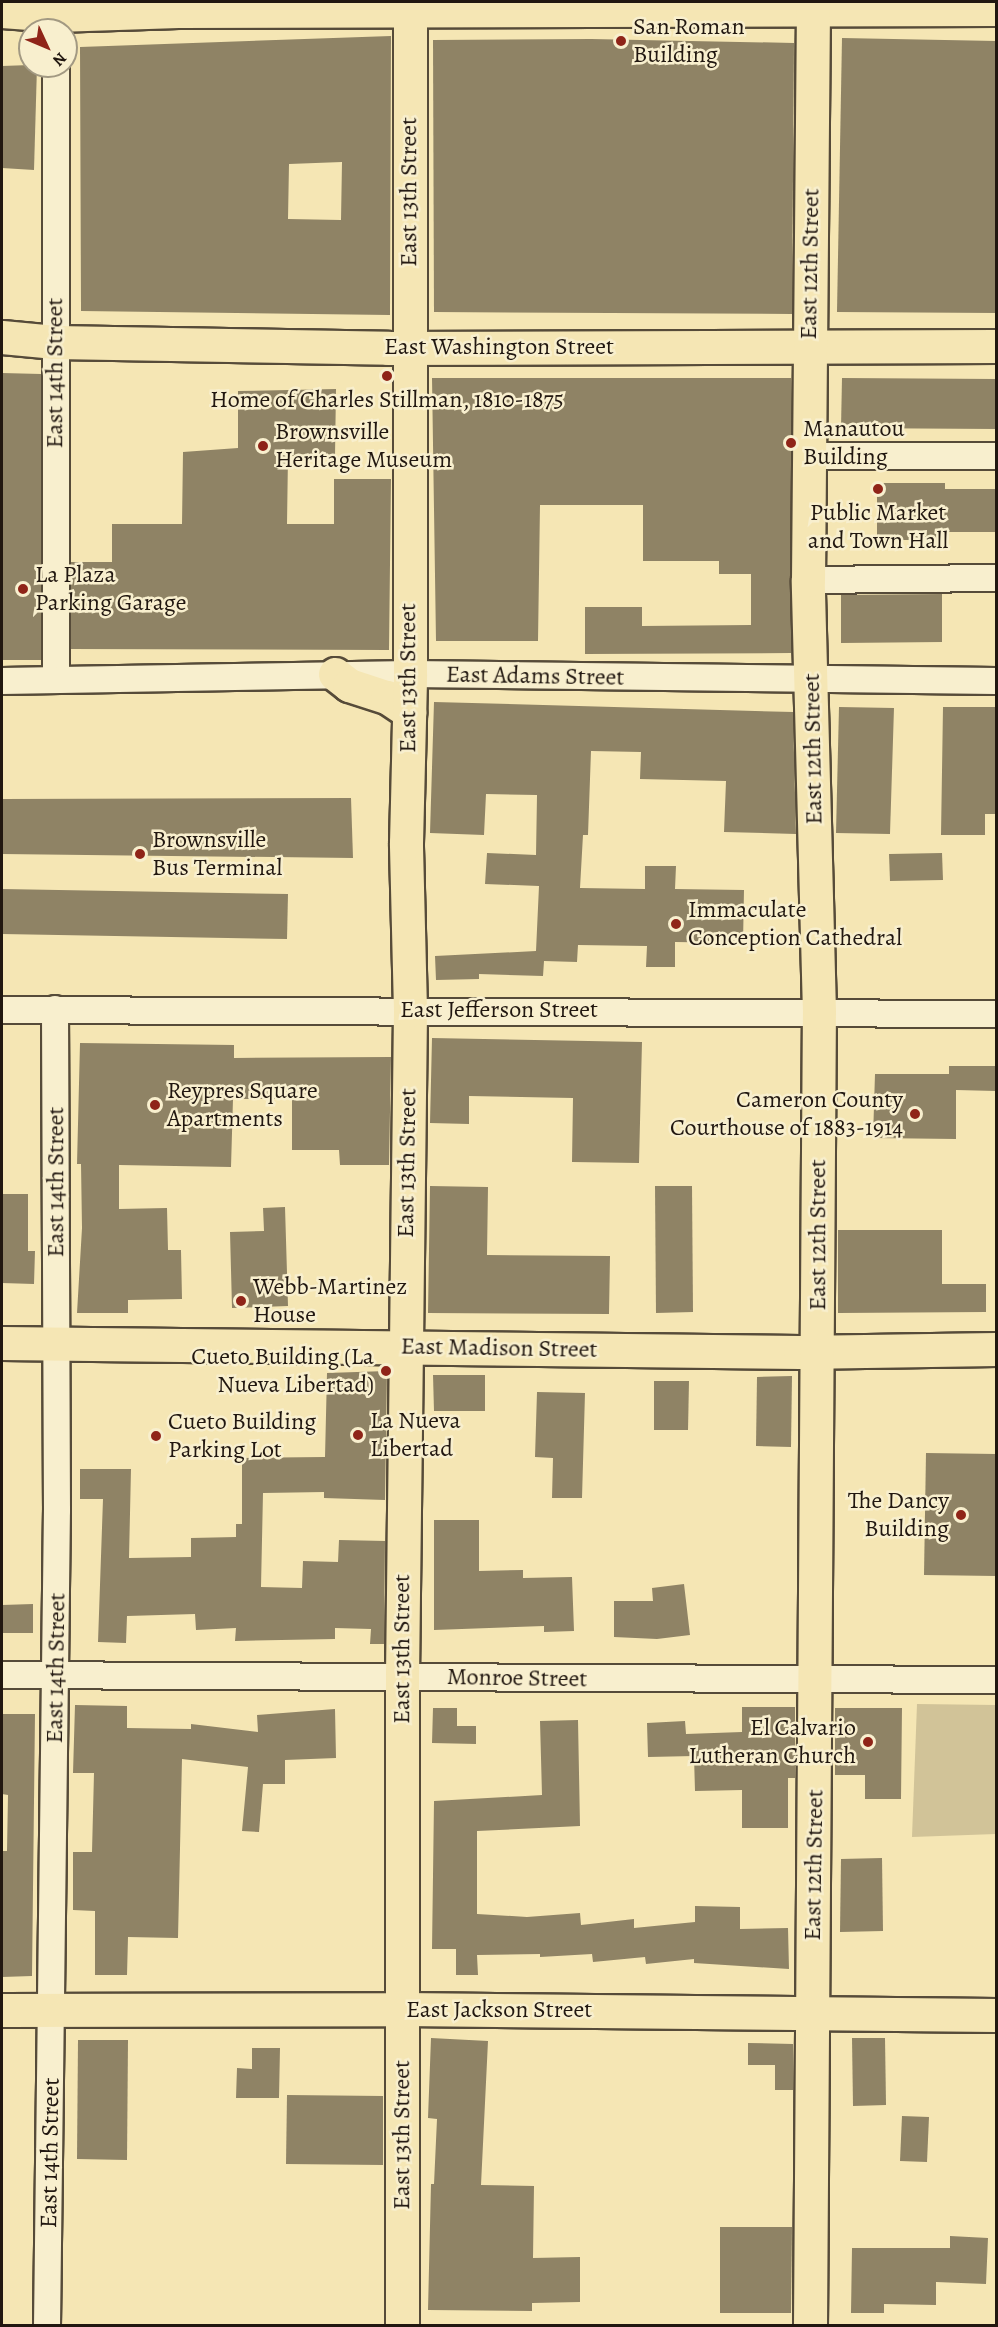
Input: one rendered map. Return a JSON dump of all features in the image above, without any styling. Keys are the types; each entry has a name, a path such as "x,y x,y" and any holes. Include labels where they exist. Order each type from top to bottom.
{"main road":[{"path":"78,22 410,6 813,6 996,9"},
{"name":"East 13th Street","path":"402,2325 402,1676 410,1010 405,843 410,674 408,348 410,6"},
{"name":"East 12th Street","path":"810,2325 819,1012 808,580 811,456 809,346 813,6"},
{"path":"2,11 34,18"},
{"name":"East Washington Street","path":"2,337 55,342 408,348 996,346"},
{"path":"335,674 349,685 387,697 409,712"},
{"name":"East Madison Street","path":"2,1343 817,1352 996,1349"},
{"name":"East Jackson Street","path":"2,2010 403,2009 996,2015"}],"street":[{"name":"East 14th Street","path":"56,78 56,680"},
{"path":"811,456 996,456"},
{"path":"808,580 996,578"},
{"name":"East Adams Street","path":"2,681 335,674 812,681 996,681"},
{"name":"East Jefferson Street","path":"2,1010 996,1014"},
{"name":"East 14th Street","path":"48,2325 56,1675 55,1010"},
{"name":"Monroe Street","path":"2,1675 402,1676 816,1682 996,1680"}],"shaded area":[{"path":"917,1704 996,1705 996,1834 912,1837"}],"building":[{"path":"391,36 390,315 81,311 80,47","holes":["342,162 341,220 288,219 289,164"]},
{"path":"842,38 996,41 996,313 837,312"},
{"path":"591,39 794,43 792,314 434,312 433,40"},
{"path":"18,65 18,78 37,78 34,170 2,168 2,66"},
{"path":"2,373 41,374 41,660 2,660"},
{"path":"432,378 791,378 791,653 585,654 585,607 642,607 642,626 751,625 751,574 719,574 719,561 643,561 643,505 540,505 538,641 436,641"},
{"path":"842,378 996,379 996,429 841,428"},
{"path":"336,389 335,456 288,456 287,524 334,524 334,479 391,479 389,650 71,649 71,562 112,562 112,524 182,524 183,452 238,448 238,391"},
{"path":"877,483 945,483 945,489 996,489 996,532 940,532 941,540 877,540"},
{"path":"942,594 942,642 841,643 841,595"},
{"path":"434,702 793,712 796,834 724,832 726,781 640,779 641,752 591,751 588,835 583,835 580,888 645,889 645,866 676,866 675,889 744,890 743,943 675,942 675,967 646,967 647,946 578,945 577,962 544,961 543,976 479,974 479,979 436,980 435,956 536,951 539,886 485,884 487,853 536,855 537,795 486,794 484,835 430,833"},
{"path":"839,707 894,708 890,834 836,833"},
{"path":"943,707 996,707 996,814 985,814 985,835 941,835"},
{"path":"351,798 353,858 2,854 2,799"},
{"path":"942,853 943,880 890,881 889,854"},
{"path":"2,889 288,894 287,939 2,934"},
{"path":"432,1038 642,1042 639,1163 572,1162 573,1098 469,1096 469,1124 430,1123"},
{"path":"80,1043 234,1045 234,1058 391,1057 389,1165 340,1165 339,1150 292,1150 292,1099 233,1099 231,1167 119,1165 119,1209 167,1208 168,1250 181,1250 182,1299 128,1300 128,1313 77,1313 82,1228 81,1164 77,1164"},
{"name":"Cameron County Courthouse of 1883-1914","path":"949,1066 996,1066 996,1091 956,1090 956,1139 873,1138 875,1074 949,1074"},
{"path":"430,1186 488,1187 487,1255 610,1256 609,1314 428,1313"},
{"path":"655,1186 692,1186 693,1312 656,1313"},
{"path":"2,1194 28,1194 28,1251 35,1251 34,1284 2,1283"},
{"path":"285,1207 288,1306 232,1308 230,1232 264,1231 263,1208"},
{"path":"838,1230 942,1230 942,1284 986,1284 986,1312 838,1313"},
{"path":"387,1371 385,1500 324,1498 324,1492 263,1493 261,1587 302,1588 303,1561 338,1562 339,1540 385,1541 384,1644 370,1644 371,1629 335,1628 335,1639 235,1641 236,1628 196,1630 195,1614 127,1616 126,1643 98,1642 103,1499 80,1499 80,1469 131,1469 129,1558 191,1557 191,1538 236,1537 236,1524 242,1524 242,1458 325,1457 327,1373"},
{"path":"433,1375 485,1375 485,1411 434,1411"},
{"path":"792,1376 791,1447 756,1446 757,1377"},
{"path":"654,1381 689,1381 688,1430 654,1430"},
{"path":"537,1392 585,1393 582,1498 552,1498 553,1458 535,1457"},
{"name":"The Dancy Building","path":"926,1453 996,1454 996,1576 924,1575"},
{"path":"434,1520 479,1520 479,1571 523,1570 523,1578 572,1577 574,1631 544,1632 544,1626 434,1630"},
{"path":"684,1584 690,1635 657,1639 614,1637 614,1601 653,1601 652,1588"},
{"path":"33,1604 33,1633 2,1633 2,1605"},
{"path":"75,1705 127,1706 127,1728 191,1729 191,1724 258,1732 257,1715 335,1709 336,1758 285,1760 285,1784 263,1784 259,1832 242,1831 248,1767 182,1759 178,1938 128,1937 127,1975 95,1975 95,1911 73,1910 73,1852 92,1852 94,1773 73,1773"},
{"path":"742,1707 795,1707 795,1778 788,1778 788,1828 742,1828 742,1790 695,1791 694,1756 648,1757 647,1723 685,1721 686,1734 742,1732"},
{"path":"433,1708 457,1708 457,1726 476,1726 476,1744 432,1743"},
{"name":"El Calvario Lutheran Church","path":"835,1708 902,1708 901,1799 865,1799 865,1775 835,1775"},
{"path":"2,1714 35,1714 32,1976 2,1977 2,1851 7,1851 8,1795 2,1794"},
{"path":"578,1720 580,1826 477,1831 477,1914 527,1917 580,1913 581,1925 634,1919 634,1928 695,1922 695,1906 740,1907 740,1929 788,1928 789,1969 694,1963 694,1959 646,1964 645,1957 593,1962 592,1954 540,1957 540,1954 477,1955 478,1975 456,1975 456,1949 432,1949 434,1801 542,1795 540,1721"},
{"path":"882,1858 883,1931 840,1932 841,1859"},
{"path":"431,2038 488,2041 481,2185 534,2186 533,2258 580,2257 580,2302 532,2303 532,2311 428,2310 431,2184 434,2184 437,2119 428,2118"},
{"path":"852,2038 885,2038 886,2105 853,2106"},
{"path":"78,2040 128,2040 127,2160 77,2159"},
{"path":"748,2043 793,2044 793,2090 775,2090 775,2065 748,2065"},
{"path":"252,2048 280,2048 279,2098 236,2098 237,2068 252,2069"},
{"path":"287,2095 383,2096 383,2165 286,2164"},
{"path":"902,2116 929,2117 927,2162 900,2161"},
{"path":"720,2227 792,2227 791,2313 720,2313"},
{"path":"950,2236 988,2238 986,2284 936,2282 936,2305 884,2304 884,2313 851,2313 852,2248 950,2248"}],"place":[{"name":"San Roman Building","path":"621,41"},
{"name":"Home of Charles Stillman, 1810-1875","path":"387,376"},
{"name":"Manautou Building","path":"791,443"},
{"name":"Brownsville Heritage Museum","path":"263,446"},
{"name":"Public Market and Town Hall","path":"878,489"},
{"name":"La Plaza Parking Garage","path":"23,589"},
{"name":"Brownsville Bus Terminal","path":"140,854"},
{"name":"Immaculate Conception Cathedral","path":"676,924"},
{"name":"Reypres Square Apartments","path":"155,1105"},
{"name":"Cameron County Courthouse of 1883-1914","path":"915,1114"},
{"name":"Webb-Martinez House","path":"241,1301"},
{"name":"Cueto Building (La Nueva Libertad)","path":"386,1371"},
{"name":"La Nueva Libertad","path":"358,1435"},
{"name":"Cueto Building Parking Lot","path":"156,1436"},
{"name":"The Dancy Building","path":"961,1515"},
{"name":"El Calvario Lutheran Church","path":"868,1742"}]}
